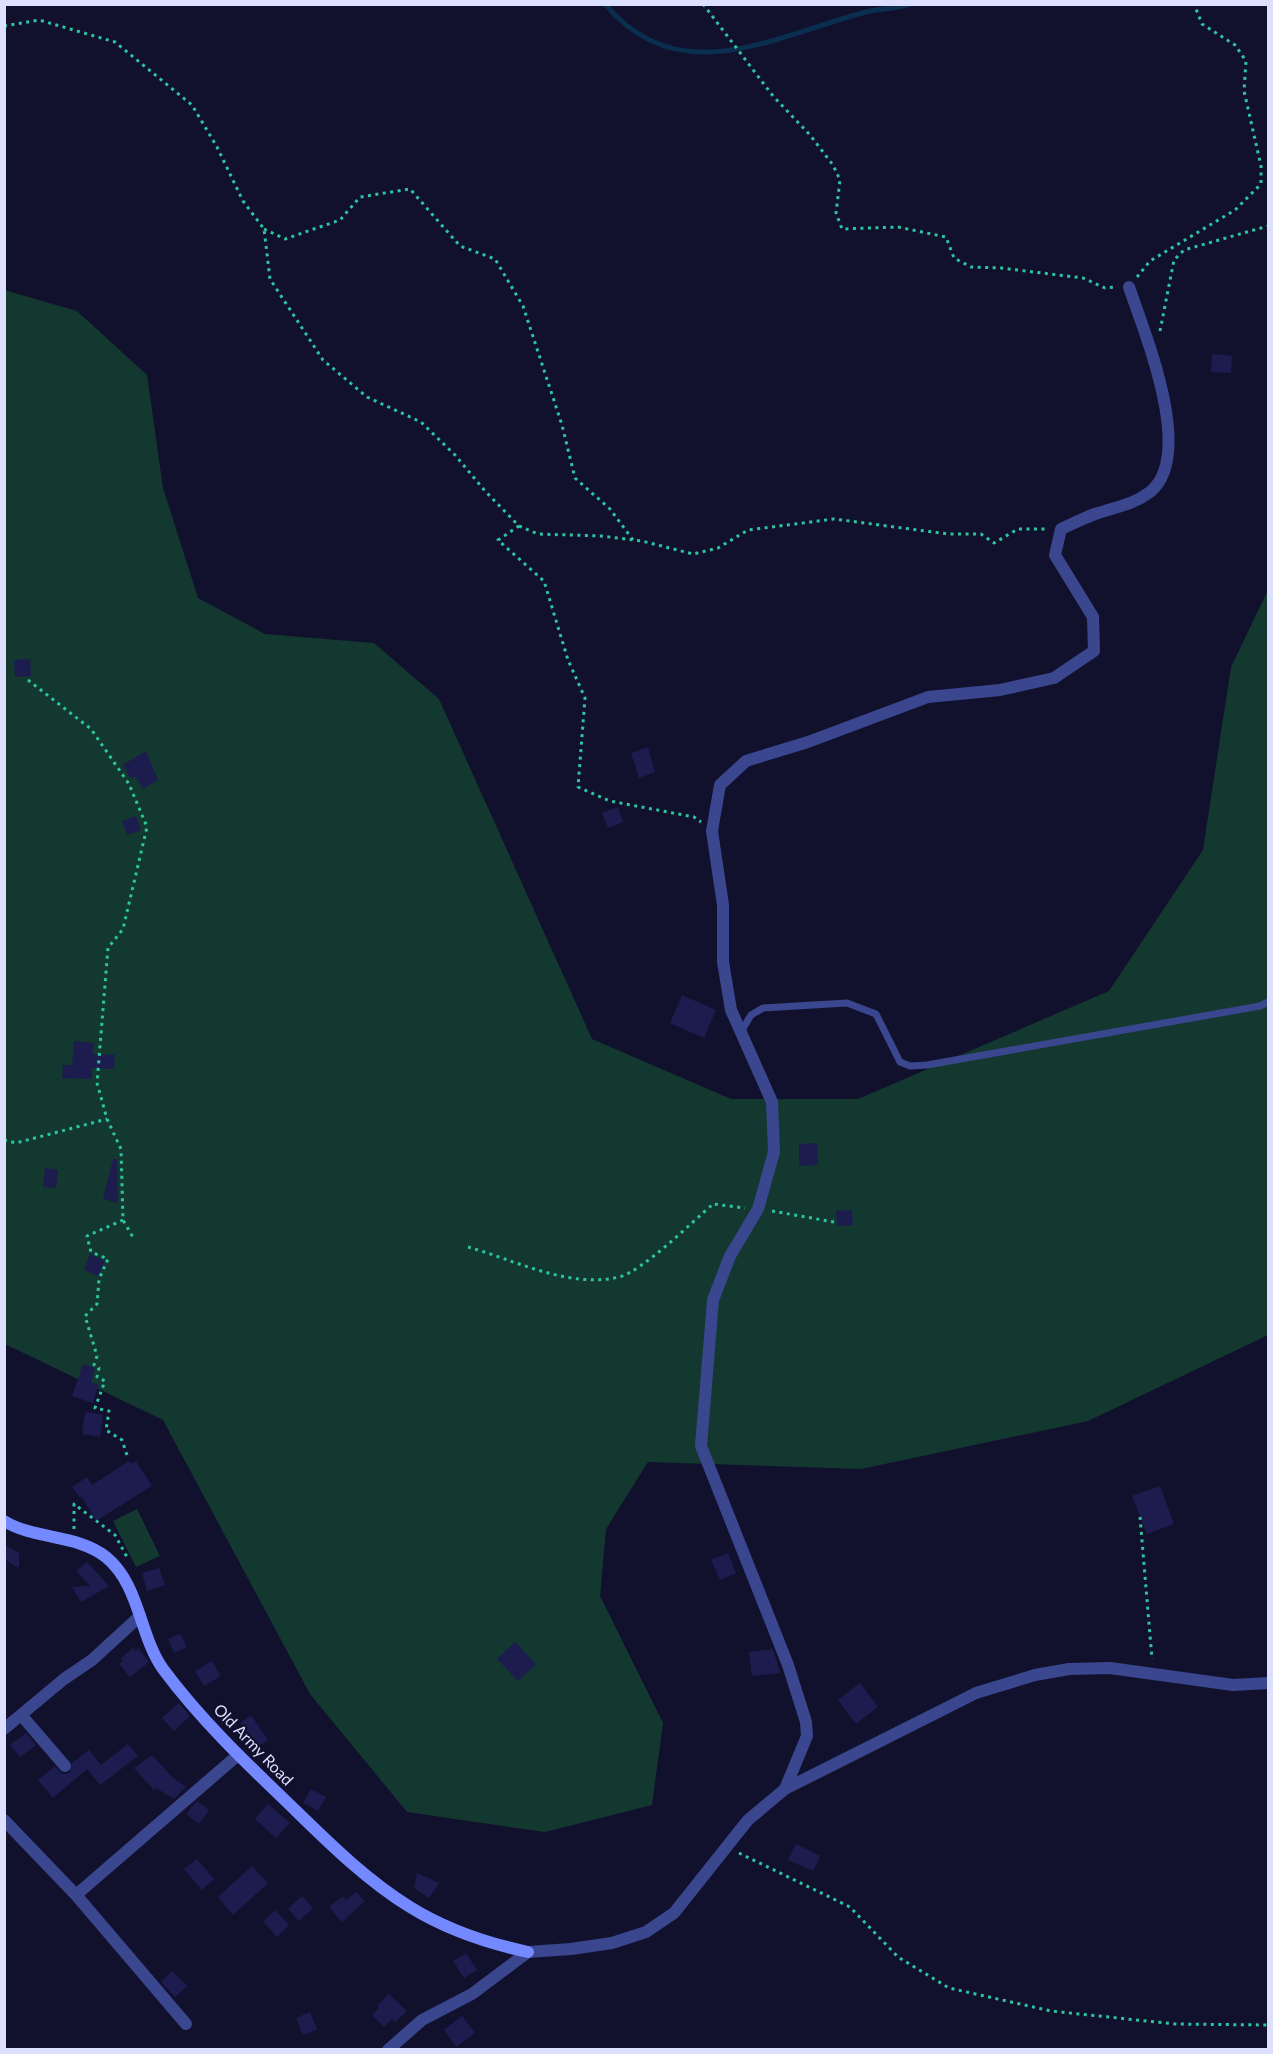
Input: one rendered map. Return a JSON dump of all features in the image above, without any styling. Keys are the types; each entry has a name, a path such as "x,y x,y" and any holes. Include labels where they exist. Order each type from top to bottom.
{"street":[{"path":"785,1789 807,1736 806,1722 788,1665 700,1446 713,1300 730,1256 758,1209 774,1152 772,1102 731,1010 723,962 723,905 712,831 720,785 746,761 808,742 928,697 1000,690 1054,678 1094,651 1093,617 1055,555 1062,529 1095,514 1124,507 1152,491 1167,466 1168,420 1151,355 1129,287"},
{"name":"Old Army Road","path":"4,1521 82,1544 106,1558 120,1571 152,1649 163,1668 238,1755 339,1852 409,1907 450,1929 486,1943 528,1952"},
{"path":"4,1730 64,1679 92,1660 140,1616"},
{"path":"388,2049 422,2020 472,1994 528,1952 612,1943 646,1932 674,1913 748,1820 785,1789 976,1693 1001,1684 1070,1669 1110,1668 1233,1685 1269,1683"},
{"path":"22,1716 65,1766"},
{"path":"76,1895 238,1755"},
{"path":"4,1820 76,1895 186,2024"}],"lane":[{"path":"741,1032 751,1015 763,1008 847,1003 876,1014 900,1062 910,1066 927,1065 1260,1006 1269,1002"}],"path":[{"path":"703,4 773,96 810,135 833,165 840,180 836,213 842,230 898,227 946,237 954,258 971,267 1001,268 1083,278 1105,288 1129,287 1150,261 1235,210 1261,184 1261,166 1244,91 1246,61 1235,45 1202,24 1194,4"},
{"path":"4,26 39,20 115,42 192,105 217,147 243,201 264,230 270,279 323,360 367,397 421,422 455,455 485,491 519,526 538,534 601,536 633,540 693,554 718,548 748,530 834,519 948,534 981,534 994,543 1018,528 1062,529"},
{"path":"264,230 285,239 340,220 360,197 411,189 460,246 495,259 523,306 562,424 575,478 610,509 633,540"},
{"path":"1151,355 1158,339 1166,306 1174,260 1184,250 1269,226"},
{"path":"519,526 498,540 544,581 568,660 585,698 578,788 610,801 694,818 712,831"},
{"path":"28,680 92,729 129,784 147,827 123,929 108,948 97,1083 107,1119 121,1149 123,1220 134,1239"},
{"path":"4,1140 16,1143 107,1119"},
{"path":"468,1247 544,1272 587,1279 621,1277 649,1259 713,1204 834,1222"},
{"path":"123,1220 87,1236 91,1251 108,1259 99,1279 97,1304 85,1316 97,1356 94,1365 99,1368 97,1377 105,1381 95,1408 109,1411 106,1430 122,1440 128,1458"},
{"path":"1140,1517 1153,1673"},
{"path":"727,1846 850,1907 898,1957 949,1988 1051,2011 1175,2024 1269,2025"}],"green space":[{"path":"4,290 77,311 147,375 163,488 198,598 265,634 374,643 439,699 592,1039 731,1099 858,1099 1109,991 1203,850 1231,667 1268,590 1268,1335 1088,1421 861,1469 648,1462 606,1529 600,1596 663,1723 652,1805 545,1832 407,1812 310,1694 163,1420 5,1344"},
{"path":"137,1509 160,1556 136,1567 113,1521"}],"building":[{"path":"1212,354 1232,356 1231,373 1211,372"},
{"path":"30,659 31,676 15,677 14,660"},
{"path":"648,747 655,772 639,778 631,753"},
{"path":"146,751 158,780 143,789 135,776 131,779 123,765"},
{"path":"618,807 623,822 608,828 602,813"},
{"path":"136,816 141,830 127,835 122,821"},
{"path":"682,995 716,1010 704,1038 670,1023"},
{"path":"74,1041 94,1043 93,1054 115,1055 114,1069 92,1068 92,1079 62,1078 63,1065 72,1065"},
{"path":"817,1143 818,1165 799,1166 799,1144"},
{"path":"113,1159 117,1159 118,1203 103,1199"},
{"path":"45,1168 58,1170 56,1188 43,1187"},
{"path":"852,1210 853,1225 837,1226 836,1211"},
{"path":"90,1254 105,1261 98,1276 84,1270"},
{"path":"83,1364 95,1368 91,1382 99,1385 93,1403 72,1396"},
{"path":"85,1412 103,1415 100,1437 82,1434"},
{"path":"129,1461 131,1464 136,1461 152,1486 96,1521 82,1497 80,1498 72,1487 87,1477 92,1485"},
{"path":"1160,1486 1174,1524 1147,1534 1132,1496"},
{"path":"4,1544 19,1553 19,1568 4,1559"},
{"path":"728,1553 736,1573 720,1580 711,1560"},
{"path":"87,1562 109,1586 81,1602 72,1587 90,1586 76,1571"},
{"path":"159,1568 165,1585 147,1591 142,1573"},
{"path":"180,1634 187,1647 174,1653 168,1639"},
{"path":"515,1642 536,1664 518,1681 497,1659"},
{"path":"133,1648 136,1651 138,1648 149,1662 130,1677 119,1664 123,1661 121,1658"},
{"path":"773,1649 780,1673 752,1676 749,1652"},
{"path":"212,1661 221,1676 204,1686 195,1671"},
{"path":"860,1683 878,1707 856,1724 838,1700"},
{"path":"179,1703 190,1716 174,1731 162,1718"},
{"path":"251,1715 268,1740 258,1747 240,1723"},
{"path":"26,1733 36,1745 20,1757 10,1745"},
{"path":"128,1744 138,1756 100,1785 87,1769 53,1798 38,1780 55,1766 62,1774 70,1773 72,1763 89,1750 101,1765"},
{"path":"152,1755 173,1778 186,1787 174,1799 156,1788 154,1790 134,1768"},
{"path":"311,1789 326,1797 318,1811 303,1803"},
{"path":"197,1801 209,1810 199,1824 186,1814"},
{"path":"268,1804 290,1823 276,1838 255,1819"},
{"path":"796,1844 820,1856 813,1871 788,1860"},
{"path":"197,1859 214,1879 202,1890 184,1869"},
{"path":"252,1866 268,1883 233,1915 218,1897"},
{"path":"417,1873 439,1883 429,1898 414,1888"},
{"path":"356,1892 365,1901 342,1922 329,1907 343,1896 346,1900"},
{"path":"302,1896 313,1908 299,1921 288,1909"},
{"path":"275,1910 289,1925 277,1937 263,1922"},
{"path":"466,1953 477,1970 464,1978 453,1961"},
{"path":"172,1971 187,1986 175,1997 161,1982"},
{"path":"389,1994 407,2011 395,2022 392,2019 384,2027 372,2015"},
{"path":"310,2012 317,2029 303,2035 296,2018"},
{"path":"462,2016 475,2033 456,2047 444,2030"}],"waterway":[{"path":"605,4 633,31 663,46 695,52 727,50 761,44 862,13 911,4"}]}
